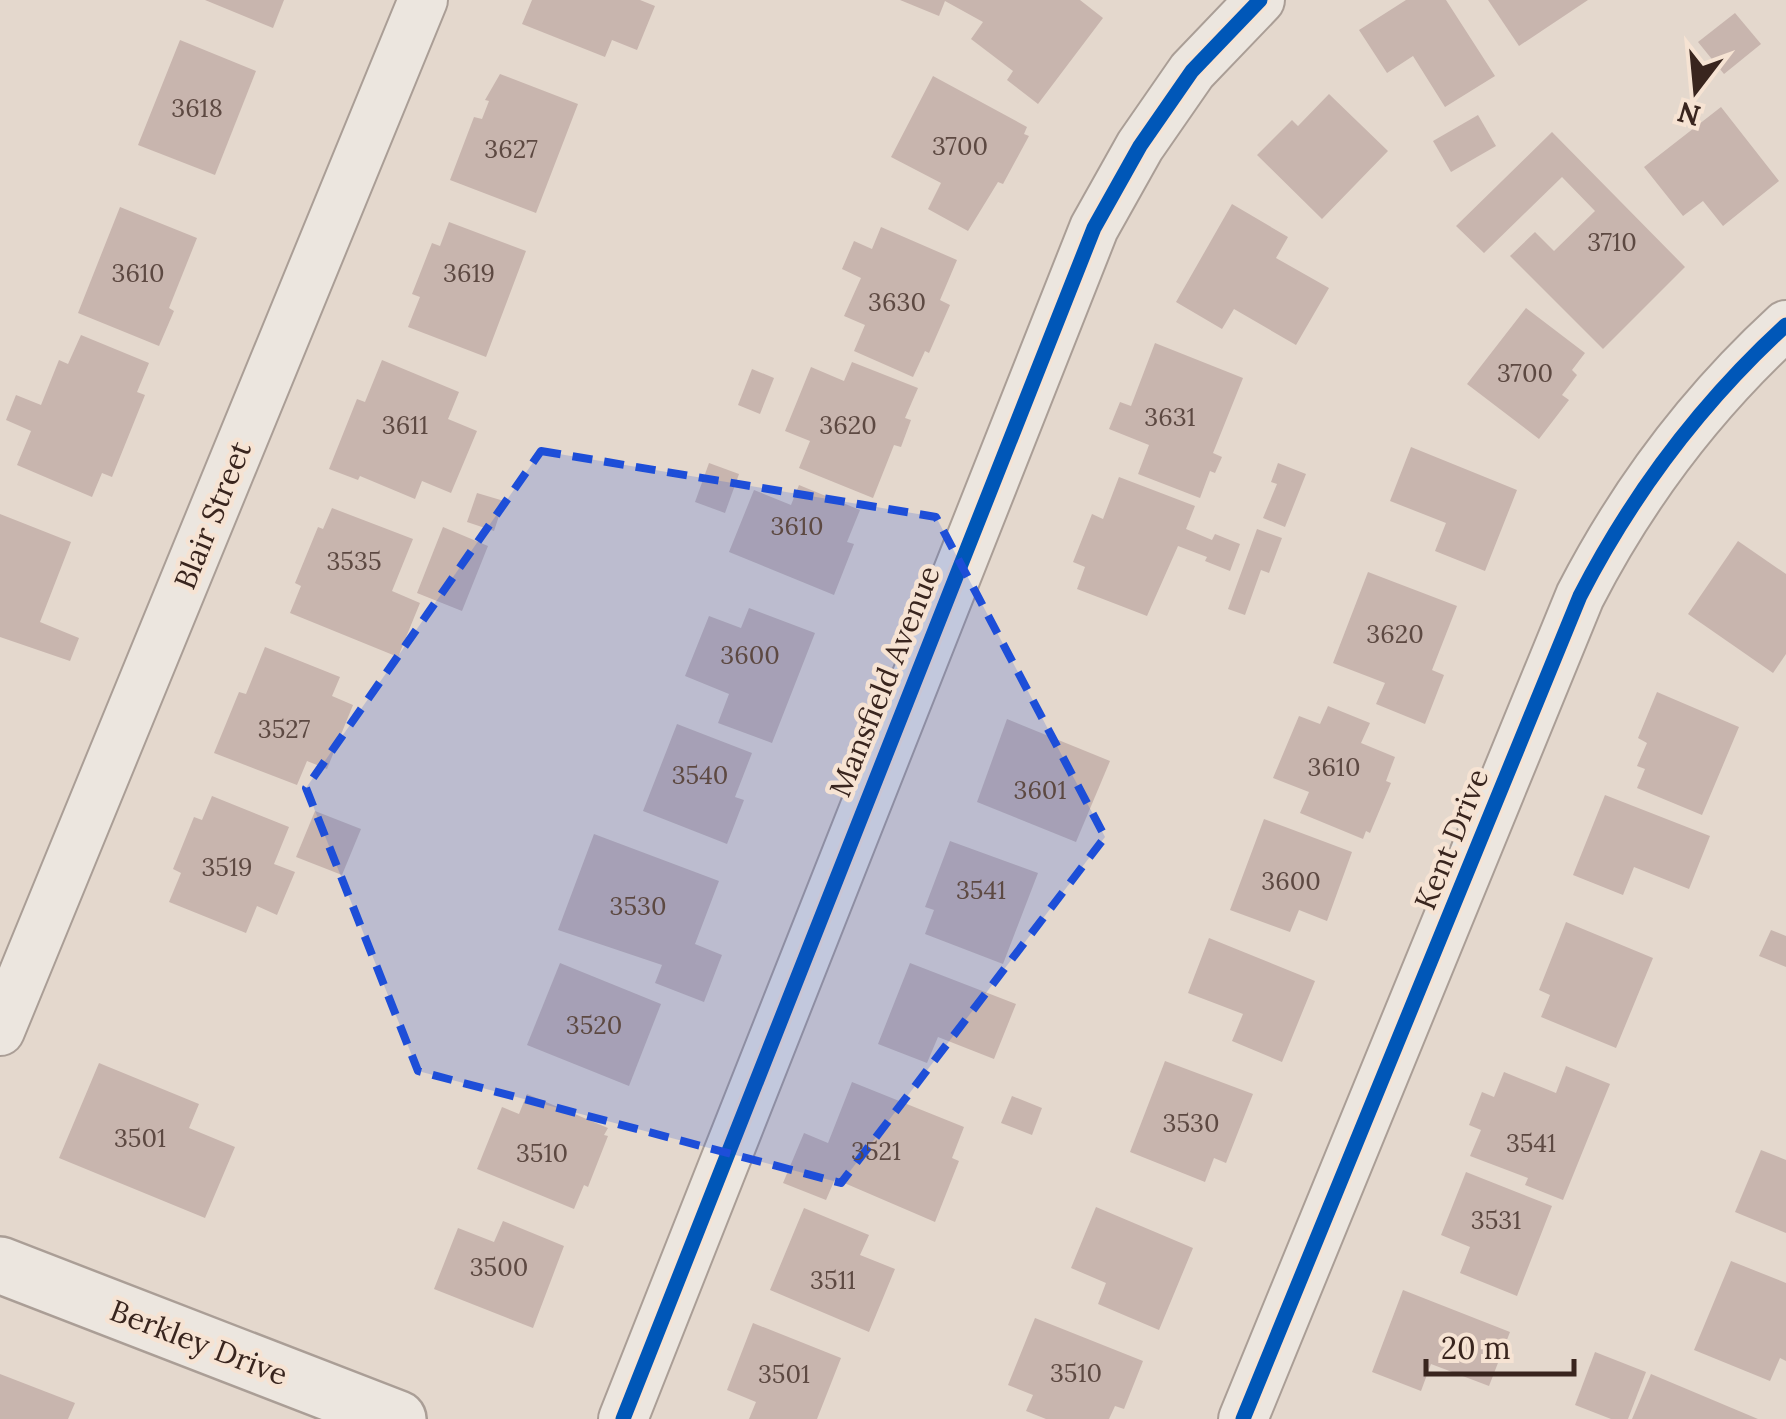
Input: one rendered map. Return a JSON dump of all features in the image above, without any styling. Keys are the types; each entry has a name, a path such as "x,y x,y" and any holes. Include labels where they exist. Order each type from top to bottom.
{"street":[{"name":"Blair Street","path":"0,1031 423,0"},
{"name":"Mansfield Avenue","path":"622,1419 1094,228 1140,146 1192,71 1260,0"},
{"name":"Kent Drive","path":"1242,1419 1580,596 1612,532 1661,462 1725,383 1786,326"},
{"name":"Berkley Drive","path":"0,1264 398,1419"}],"highlighted area":[{"path":"541,451 936,517 1105,837 841,1183 418,1071 306,788"}],"building":[{"path":"205,0 284,0 273,28"},
{"path":"532,0 640,0 655,6 637,50 612,40 605,57 522,24"},
{"path":"900,0 1080,0 1103,18 1038,104 1007,80 1013,71 971,39 983,22 945,1 939,16"},
{"path":"1406,0 1446,0 1495,76 1445,107 1413,56 1387,73 1359,30"},
{"path":"1488,0 1588,0 1519,46"},
{"path":"1735,13 1761,44 1724,74 1698,42"},
{"path":"180,40 256,71 215,175 138,145"},
{"path":"500,74 578,104 536,213 450,180 474,117 482,119 489,101 485,100"},
{"path":"933,76 1027,127 1024,134 1029,136 1003,184 998,182 968,231 928,209 941,183 891,157"},
{"path":"1329,94 1388,151 1322,219 1257,155 1292,120 1298,126"},
{"path":"1721,107 1779,181 1723,226 1703,201 1683,216 1644,167"},
{"path":"1478,115 1496,146 1451,172 1433,141"},
{"path":"1552,132 1685,267 1603,349 1510,256 1535,232 1554,251 1595,211 1562,177 1484,253 1456,226"},
{"path":"1232,204 1288,237 1276,258 1329,288 1296,345 1234,309 1222,329 1176,302"},
{"path":"120,207 197,238 169,308 174,311 159,346 78,313"},
{"path":"449,222 526,251 486,357 408,327 420,297 412,294 432,243 440,246"},
{"path":"881,227 957,260 940,300 950,305 929,353 925,351 913,377 854,351 865,325 844,316 861,278 842,269 854,241 872,249"},
{"path":"1526,308 1585,353 1572,370 1577,375 1562,395 1569,400 1539,439 1467,384"},
{"path":"81,335 149,363 137,392 145,395 112,477 102,473 92,497 17,465 31,431 6,420 16,395 41,405 59,360 68,364"},
{"path":"1155,343 1243,378 1213,453 1222,457 1215,473 1210,471 1200,498 1138,474 1149,445 1109,429 1120,402 1131,406"},
{"path":"382,360 459,392 448,419 477,431 451,493 422,481 415,499 360,476 358,480 329,469 357,399 365,402"},
{"path":"852,362 918,388 905,418 911,420 901,447 894,445 873,498 799,468 810,441 785,431 811,367 844,381"},
{"path":"752,369 774,378 760,414 738,405"},
{"path":"1411,447 1517,490 1485,571 1435,551 1446,523 1390,501"},
{"path":"709,463 739,474 725,513 695,502"},
{"path":"1278,463 1306,474 1285,527 1263,518 1277,484 1271,482"},
{"path":"1119,477 1195,506 1186,529 1212,540 1215,534 1240,544 1230,571 1178,546 1147,616 1077,589 1085,567 1073,562 1092,514 1103,519"},
{"path":"799,485 860,510 847,542 854,544 834,595 729,552 754,490 791,505"},
{"path":"477,493 504,501 494,531 467,522"},
{"path":"332,508 413,539 392,591 420,603 398,657 290,613 301,586 295,583 318,527 323,529"},
{"path":"0,514 71,542 40,622 79,638 70,661 0,637"},
{"path":"443,527 488,546 462,611 417,593"},
{"path":"1257,529 1282,538 1269,573 1261,570 1245,615 1228,609"},
{"path":"1738,541 1786,574 1786,654 1773,673 1688,614"},
{"path":"1368,572 1457,606 1432,670 1444,675 1425,724 1376,704 1385,683 1333,663"},
{"path":"749,608 815,633 772,743 718,723 729,694 685,676 709,616 741,628"},
{"path":"265,647 340,677 332,696 353,705 327,769 307,761 297,785 214,753 239,692 246,694"},
{"path":"1657,692 1739,727 1702,815 1637,788 1645,769 1637,766 1647,743 1638,738"},
{"path":"1328,706 1370,723 1361,743 1395,757 1386,781 1391,783 1370,833 1366,831 1363,839 1300,813 1309,792 1273,778 1299,716 1320,724"},
{"path":"1007,719 1110,761 1076,842 977,802"},
{"path":"677,724 752,753 735,797 744,800 727,844 643,811"},
{"path":"1605,795 1710,836 1689,889 1634,867 1623,895 1573,875"},
{"path":"212,796 289,827 274,864 295,872 277,915 257,906 246,933 169,902 181,873 173,869 194,817 202,820"},
{"path":"315,811 361,829 342,875 296,857"},
{"path":"1264,819 1352,852 1327,921 1299,910 1290,932 1230,910"},
{"path":"594,834 719,881 695,944 722,955 704,1002 655,983 662,965 558,930"},
{"path":"950,841 1038,873 1003,964 925,934 934,910 925,907"},
{"path":"1566,922 1653,958 1616,1048 1541,1017 1550,995 1539,990"},
{"path":"1771,930 1786,936 1786,967 1759,956"},
{"path":"1209,938 1315,981 1282,1062 1232,1041 1243,1014 1188,993"},
{"path":"560,963 661,1004 629,1086 527,1045"},
{"path":"910,963 1016,1004 994,1059 938,1037 927,1063 878,1044"},
{"path":"1165,1061 1253,1094 1226,1163 1214,1158 1205,1182 1130,1152"},
{"path":"99,1063 199,1104 189,1128 235,1147 205,1218 59,1158"},
{"path":"1566,1066 1610,1084 1563,1200 1525,1185 1528,1178 1470,1156 1481,1130 1469,1125 1482,1092 1494,1097 1504,1072 1556,1093"},
{"path":"852,1082 964,1127 952,1158 959,1161 935,1222 835,1179 826,1200 783,1183 804,1133 828,1143"},
{"path":"527,1094 608,1128 588,1187 584,1185 574,1209 477,1169 502,1107 519,1114"},
{"path":"1012,1096 1042,1108 1032,1135 1001,1123"},
{"path":"1761,1150 1786,1160 1786,1233 1735,1212"},
{"path":"1466,1172 1552,1206 1517,1296 1460,1273 1470,1247 1441,1235"},
{"path":"1096,1207 1193,1248 1159,1330 1098,1304 1106,1283 1071,1268"},
{"path":"804,1208 869,1235 860,1255 895,1269 869,1332 770,1290"},
{"path":"503,1221 564,1246 533,1328 434,1289 458,1228 494,1242"},
{"path":"1731,1261 1786,1283 1786,1361 1780,1358 1770,1381 1694,1350"},
{"path":"1403,1290 1510,1332 1489,1386 1431,1364 1421,1391 1372,1372"},
{"path":"1035,1318 1143,1361 1124,1409 1115,1406 1109,1419 1046,1419 1026,1411 1033,1395 1008,1385"},
{"path":"753,1323 841,1358 817,1419 749,1419 756,1402 727,1390"},
{"path":"1595,1352 1646,1372 1628,1419 1611,1419 1575,1405"},
{"path":"0,1374 75,1403 68,1419 0,1419"},
{"path":"1651,1374 1758,1419 1632,1419"}],"cycle path":[{"path":"623,1419 1094,228 1140,146 1192,71 1260,0"},
{"path":"1243,1419 1580,596 1623,521 1671,451 1725,386 1786,325"}]}
